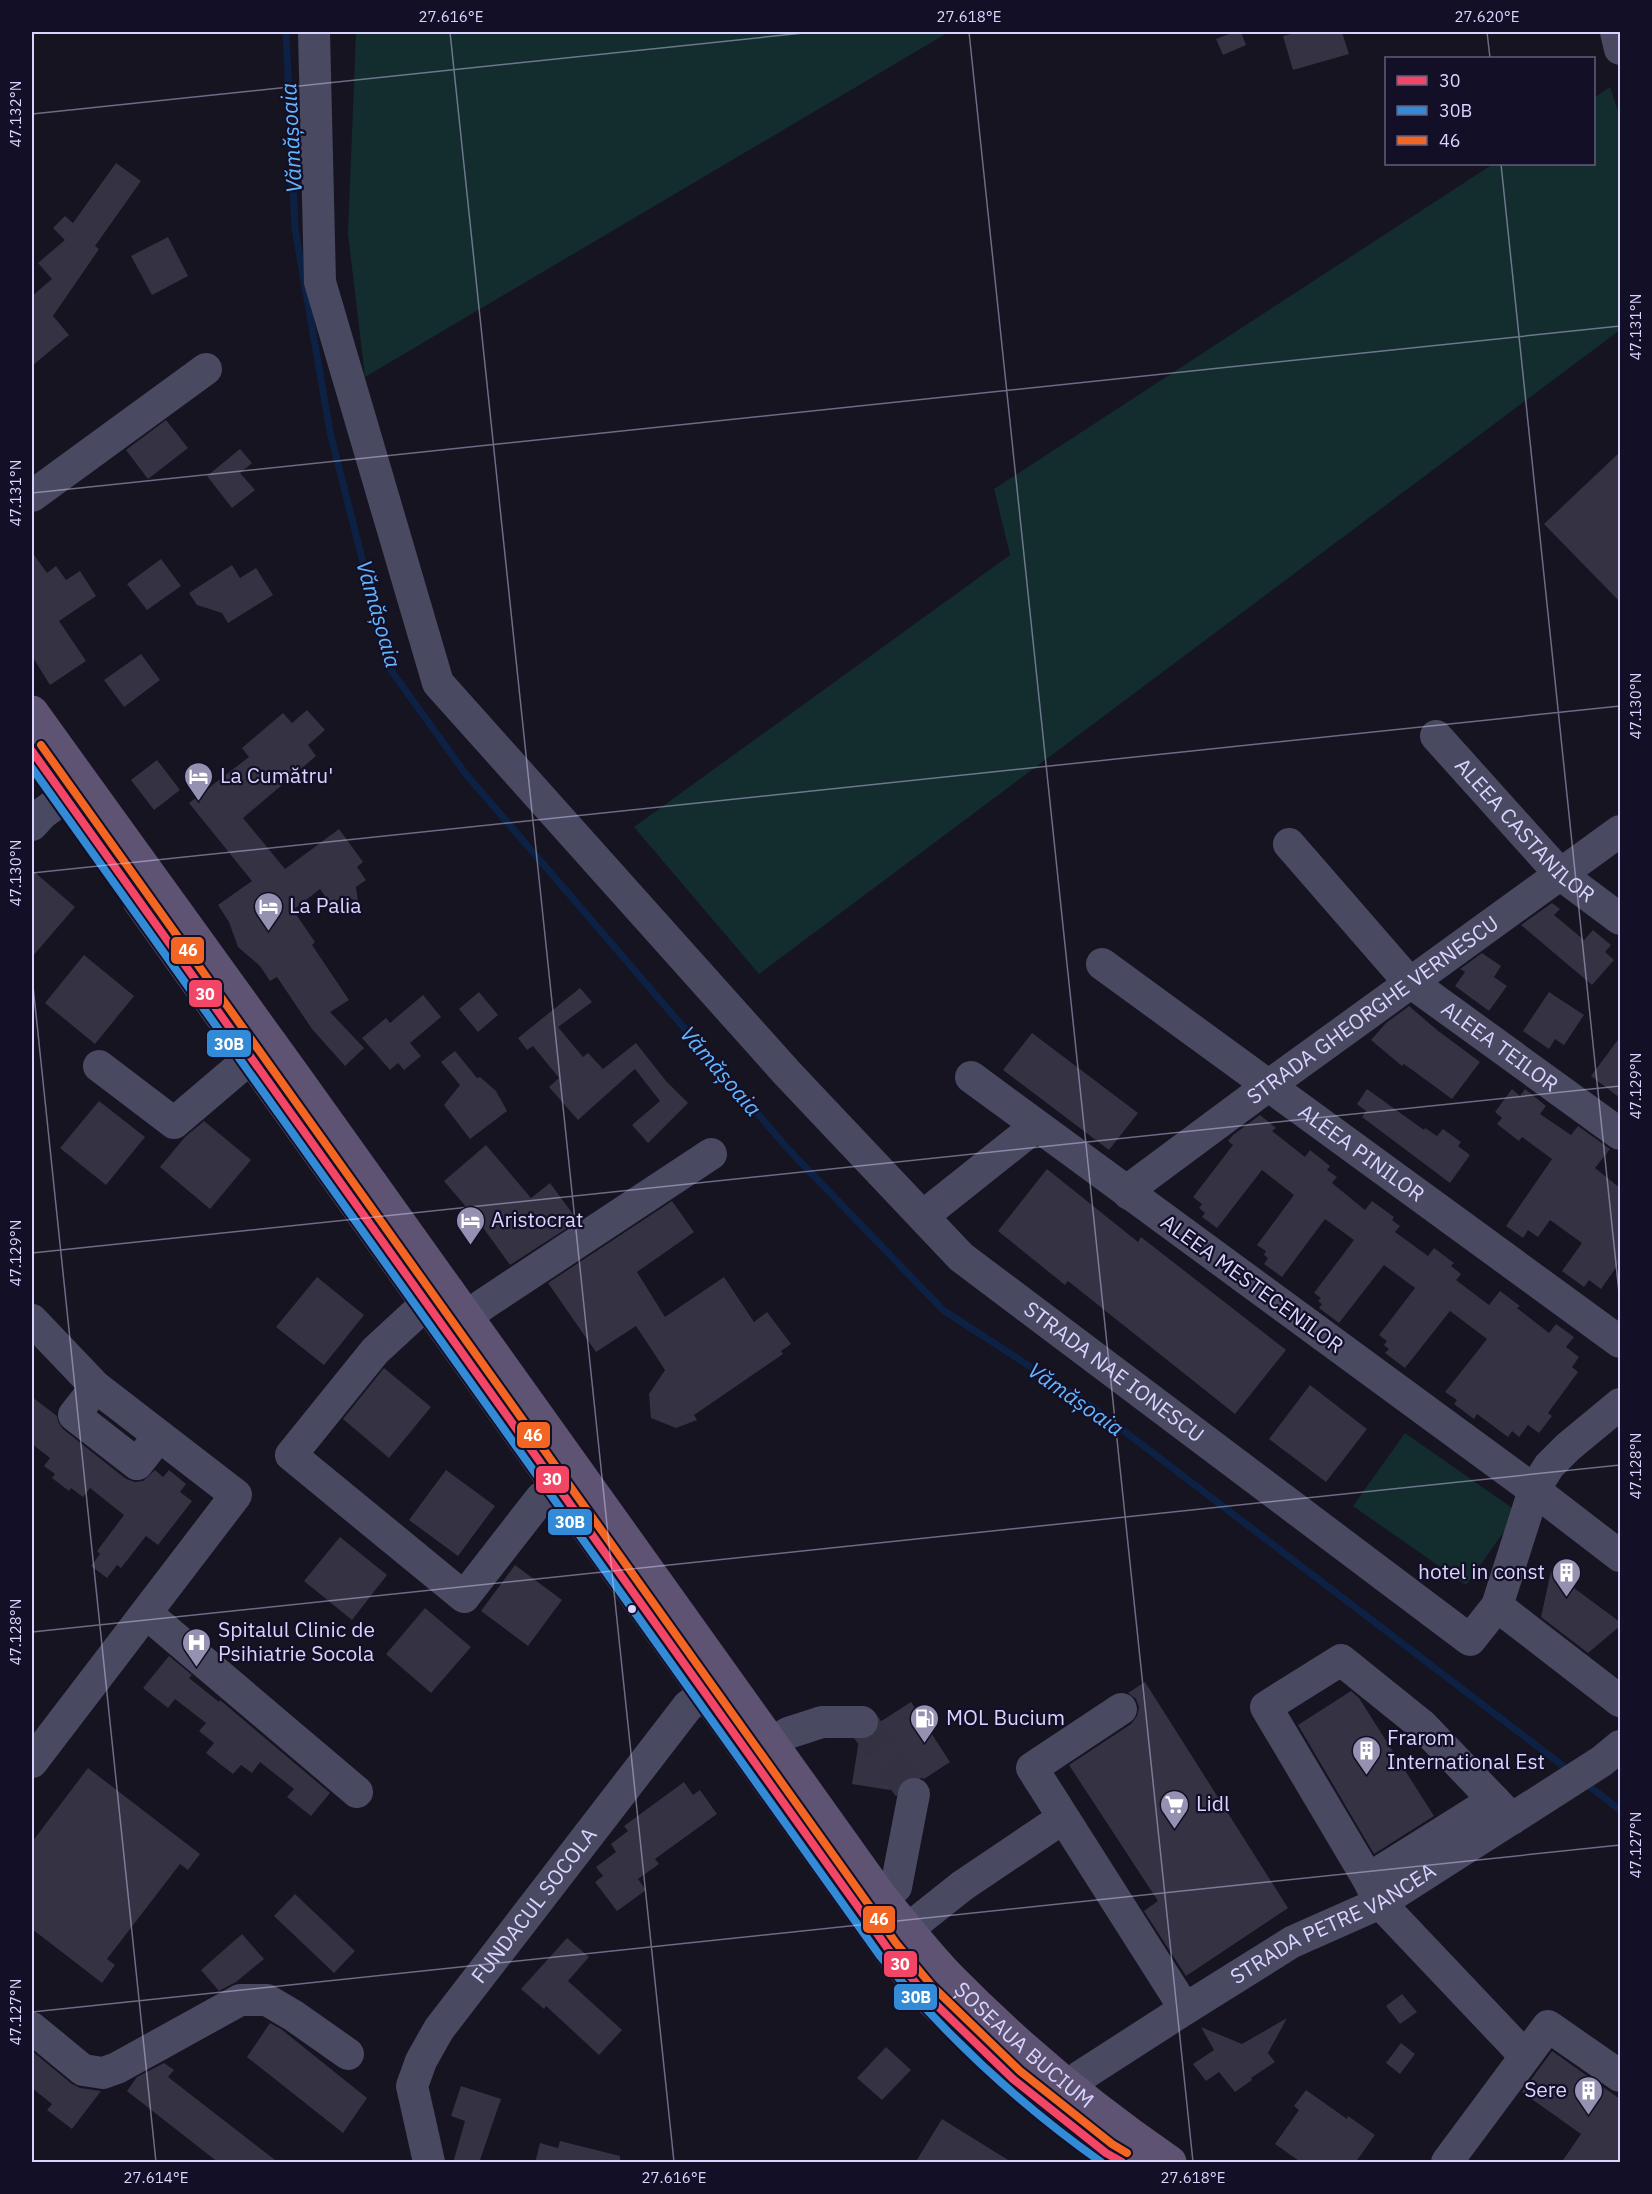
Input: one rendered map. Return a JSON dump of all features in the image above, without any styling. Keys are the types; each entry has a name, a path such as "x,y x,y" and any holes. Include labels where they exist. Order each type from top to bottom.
{"main road":[{"name":"ȘOSEAUA BUCIUM","path":"32,712 74,790 762,1751 888,1949 924,1994 1013,2079 1061,2099 1131,2136 1170,2163"},
{"name":"ȘOSEAUA BUCIUM","path":"32,751 74,790"},
{"name":"ȘOSEAUA BUCIUM","path":"762,1751 908,1929 1061,2099 1106,2153 1122,2163"}],"street":[{"name":"STRADA NAE IONESCU","path":"314,32 320,282 438,683 787,1073 961,1257 1470,1640 1497,1606"},
{"path":"1616,32 1620,50"},
{"path":"32,496 206,369"},
{"name":"ALEEA CASTANILOR","path":"1436,736 1561,875 1620,919"},
{"path":"32,825 43,813 74,790"},
{"name":"STRADA GHEORGHE VERNESCU","path":"1129,1194 1136,1184 1268,1086 1620,831"},
{"name":"ALEEA TEILOR","path":"1288,844 1402,974 1620,1134"},
{"name":"ALEEA PINILOR","path":"1102,964 1620,1342"},
{"path":"99,1066 174,1123 262,1051"},
{"name":"ALEEA MESTECENILOR","path":"971,1077 1620,1556"},
{"path":"923,1216 1036,1126"},
{"path":"568,1478 541,1498 464,1597 291,1455 375,1351 414,1315 448,1311 711,1154"},
{"path":"32,1320 96,1387 74,1415 137,1464 159,1436 236,1495 32,1762"},
{"path":"1620,1404 1568,1447 1549,1466 1533,1491 1497,1606 1620,1701"},
{"path":"146,1613 357,1792"},
{"path":"1503,1810 1423,1726 1341,1660 1266,1707 1374,1891 1525,2056"},
{"name":"FUNDACUL SOCOLA","path":"429,2163 412,2086 421,2061 439,2029 688,1706 716,1686"},
{"path":"1121,1708 1032,1768 1185,2009"},
{"path":"762,1751 788,1733 822,1722 862,1722"},
{"name":"STRADA PETRE VANCEA","path":"1061,2099 1082,2076 1185,2009 1503,1810 1546,1795 1611,1754"},
{"path":"882,1898 896,1887 914,1794"},
{"path":"908,1929 962,1886 1063,1818"},
{"path":"32,2028 83,2070 103,2073 117,2068 240,2000 267,2000 348,2054"},
{"path":"1447,2163 1548,2026 1620,2076"}],"green space":[{"path":"356,32 949,32 365,377 348,234"},
{"path":"1610,87 1620,117 1620,330 759,974 634,827 1010,555 994,489 1491,165 1595,165 1595,97"},
{"path":"1405,1433 1518,1512 1466,1585 1353,1506"}],"building":[{"path":"1234,32 1241,32 1246,45 1223,55 1216,39"},
{"path":"1299,32 1342,32 1349,54 1293,70 1283,36"},
{"path":"116,163 141,181 95,246 99,249 53,316 69,335 32,366 32,296 52,279 38,263 65,240 53,228 65,216 73,223"},
{"path":"168,237 188,276 152,295 131,256"},
{"path":"166,420 188,448 148,479 126,450"},
{"path":"240,449 252,463 240,473 255,490 232,508 207,476"},
{"path":"1620,452 1620,602 1544,524"},
{"path":"32,552 47,573 56,566 66,580 80,571 96,596 59,621 86,661 50,685 32,656"},
{"path":"161,559 181,586 147,610 127,584"},
{"path":"232,565 240,578 256,568 273,595 228,623 222,613 197,605 189,593"},
{"path":"141,654 160,680 124,707 104,680"},
{"path":"307,710 325,730 308,745 316,756 243,818 285,869 339,829 363,862 357,867 366,880 356,887 358,901 343,896 331,905 320,889 293,910 315,942 312,945 349,1000 330,1012 364,1048 345,1066 312,1029 277,977 270,981 260,966 238,947 229,922 218,905 252,881 189,803 249,757 242,748 283,713 292,723"},
{"path":"157,760 180,790 154,810 131,780"},
{"path":"32,870 75,907 32,957"},
{"path":"1552,903 1560,909 1554,915 1584,940 1593,930 1611,945 1605,952 1614,960 1592,985 1521,925"},
{"path":"1482,953 1501,966 1494,977 1507,986 1489,1011 1455,986 1465,972 1460,969"},
{"path":"84,955 134,996 95,1044 45,1003"},
{"path":"580,988 592,1002 558,1027 583,1057 588,1053 603,1069 636,1043 666,1081 688,1103 648,1143 632,1125 660,1101 635,1069 578,1120 549,1087 559,1078 533,1046 527,1050 518,1038"},
{"path":"479,992 498,1015 478,1032 459,1009"},
{"path":"1549,992 1584,1015 1564,1045 1555,1039 1549,1049 1523,1031"},
{"path":"423,995 441,1017 410,1043 421,1056 404,1070 398,1063 390,1070 362,1038 386,1018 390,1023"},
{"path":"1409,1006 1480,1062 1452,1099 1404,1064 1402,1066 1371,1040 1386,1023"},
{"path":"1032,1033 1138,1113 1109,1150 1003,1070"},
{"path":"1620,1037 1620,1098 1591,1076"},
{"path":"455,1051 477,1078 480,1077 496,1091 507,1111 470,1139 444,1105 460,1085 441,1062"},
{"path":"1367,1089 1424,1130 1425,1128 1437,1136 1443,1129 1461,1142 1458,1146 1470,1155 1450,1183 1362,1117 1366,1111 1357,1104"},
{"path":"1512,1089 1520,1096 1525,1089 1546,1106 1540,1114 1571,1135 1578,1126 1610,1149 1595,1168 1620,1188 1620,1262 1601,1289 1589,1280 1584,1287 1562,1271 1582,1243 1550,1220 1538,1237 1528,1230 1523,1238 1506,1226 1552,1159 1522,1137 1519,1141 1497,1124 1502,1118 1495,1112"},
{"path":"99,1101 145,1137 106,1185 60,1148"},
{"path":"1260,1115 1276,1128 1272,1131 1305,1157 1310,1150 1330,1166 1327,1170 1337,1177 1332,1183 1365,1210 1372,1201 1394,1217 1392,1220 1400,1226 1395,1232 1428,1256 1434,1248 1454,1263 1451,1266 1461,1274 1456,1280 1489,1305 1500,1291 1520,1306 1517,1308 1549,1333 1556,1324 1574,1337 1566,1347 1579,1357 1572,1367 1578,1372 1548,1413 1552,1416 1539,1433 1528,1425 1519,1437 1512,1431 1508,1437 1477,1414 1474,1419 1454,1404 1457,1400 1445,1392 1487,1339 1450,1311 1405,1368 1385,1353 1389,1349 1384,1345 1387,1341 1379,1335 1415,1288 1384,1265 1339,1323 1319,1308 1322,1304 1318,1301 1321,1298 1314,1293 1354,1240 1325,1219 1282,1277 1264,1264 1268,1258 1264,1255 1266,1251 1257,1245 1294,1195 1262,1170 1217,1228 1202,1217 1205,1213 1199,1208 1202,1204 1193,1197 1233,1145 1228,1141"},
{"path":"204,1121 251,1160 210,1209 160,1167 185,1137"},
{"path":"486,1145 531,1198 550,1183 578,1221 510,1265 479,1222 444,1181"},
{"path":"1047,1169 1138,1242 1141,1237 1286,1350 1235,1414 1068,1281 1065,1285 998,1231"},
{"path":"672,1201 694,1232 637,1272 665,1317 724,1277 754,1322 767,1312 791,1344 781,1351 783,1354 694,1415 697,1420 676,1428 651,1418 649,1394 665,1370 636,1326 596,1352 548,1283"},
{"path":"317,1277 364,1315 324,1365 276,1327"},
{"path":"384,1368 431,1407 389,1458 343,1419"},
{"path":"1310,1385 1367,1429 1326,1482 1269,1439"},
{"path":"32,1397 57,1416 63,1429 126,1479 135,1482 143,1481 155,1470 163,1477 169,1470 186,1484 180,1492 192,1501 158,1545 146,1536 121,1568 117,1565 107,1578 91,1566 100,1554 97,1551 124,1515 90,1488 83,1497 71,1488 69,1491 52,1478 55,1474 44,1466 50,1458 32,1444"},
{"path":"446,1470 495,1506 458,1556 409,1520"},
{"path":"340,1537 387,1575 352,1620 304,1581"},
{"path":"515,1565 562,1600 528,1646 481,1611"},
{"name":"hotel in const","path":"1551,1571 1620,1622 1620,1626 1588,1653 1541,1617"},
{"path":"425,1608 471,1647 431,1693 386,1654"},
{"path":"169,1656 192,1675 189,1678 219,1702 220,1700 330,1793 311,1816 287,1797 294,1789 260,1762 252,1773 241,1765 233,1774 206,1753 214,1743 199,1731 206,1723 175,1699 168,1708 143,1688"},
{"name":"Lidl","path":"1145,1682 1288,1908 1186,1976 1144,1911 1158,1901 1069,1765 1131,1724 1137,1716 1139,1707 1136,1699 1128,1693"},
{"name":"Frarom International Est","path":"1351,1691 1359,1698 1434,1816 1374,1854 1298,1725"},
{"path":"911,1702 950,1762 924,1779 917,1776 908,1777 900,1783 896,1791 852,1784 859,1740 871,1737 878,1730 880,1722"},
{"path":"88,1768 200,1854 188,1870 180,1864 107,1959 115,1965 102,1983 32,1929 32,1842"},
{"path":"684,1782 693,1795 700,1790 717,1814 655,1859 659,1864 638,1879 646,1890 617,1911 595,1882 603,1876 596,1867 616,1852 611,1844 628,1831 624,1826"},
{"path":"295,1894 355,1951 334,1973 274,1916"},
{"path":"242,1934 264,1959 236,1982 219,1991 201,1970"},
{"path":"567,1938 589,1957 568,1981 622,2030 599,2055 546,2006 544,2009 521,1989"},
{"path":"1402,1994 1417,2012 1400,2024 1386,2006"},
{"path":"1287,2018 1268,2053 1275,2062 1235,2092 1219,2072 1206,2081 1193,2064 1214,2050 1201,2027 1242,2044"},
{"path":"270,2023 281,2029 367,2098 343,2133 247,2057"},
{"path":"1401,2043 1415,2054 1400,2074 1386,2063"},
{"path":"886,2047 911,2070 882,2100 857,2078"},
{"path":"32,2051 72,2084 80,2088 101,2091 72,2129 47,2110 52,2104 32,2088"},
{"name":"Sere","path":"1552,2051 1620,2099 1620,2163 1561,2163 1581,2134 1522,2092"},
{"path":"164,2063 174,2070 168,2077 279,2163 219,2163 127,2091 137,2077"},
{"path":"461,2086 501,2099 479,2163 453,2163 465,2121 451,2116"},
{"path":"1306,2090 1347,2119 1348,2116 1375,2135 1355,2163 1302,2163 1275,2144 1299,2110 1294,2106"},
{"path":"942,2119 1013,2163 915,2163"},
{"path":"560,2141 620,2156 620,2163 535,2163 540,2143 558,2148"}],"waterway":[{"name":"Vămășoaia","path":"286,32 295,228 330,432 390,669 465,773 789,1150 943,1310 1094,1408 1571,1772"},
{"name":"Vămășoaia","path":"1584,1782 1620,1810"}],"tunnel":[{"path":"862,1722 914,1794"}],"transit line":[{"name":"46","path":"41,745 896,1943 932,1986 1020,2071 1112,2144 1127,2153"},
{"name":"30","path":"32,751 888,1949 924,1993 1013,2079 1106,2153 1122,2162"},
{"name":"30B","path":"32,768 880,1956 956,2040 1012,2092 1101,2162"}],"place":[{"name":"La Cumătru'","path":"199,802"},
{"name":"La Palia","path":"268,932"},
{"name":"Aristocrat","path":"470,1246"},
{"name":"hotel in const","path":"1566,1598"},
{"name":"Spitalul Clinic de Psihiatrie Socola","path":"197,1668"},
{"name":"MOL Bucium","path":"925,1744"},
{"name":"Frarom International Est","path":"1366,1776"},
{"name":"Lidl","path":"1175,1830"},
{"name":"Sere","path":"1588,2116"}]}
